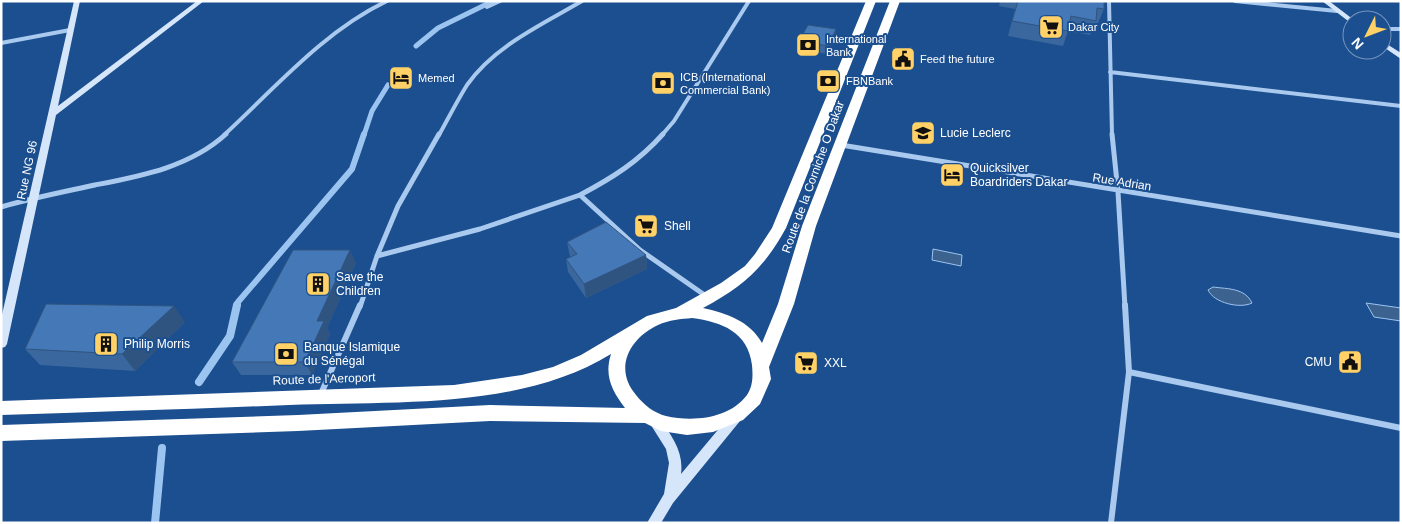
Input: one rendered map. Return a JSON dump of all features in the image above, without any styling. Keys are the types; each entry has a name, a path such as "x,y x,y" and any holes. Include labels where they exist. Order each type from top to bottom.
{"highway":[{"name":"Route de la Corniche O Dakar","path":"679,313 734,283 752,269 769,247 779,228 871,1"},
{"name":"Route de la Corniche O Dakar","path":"762,365 786,304 809,226 895,1"},
{"path":"1,433 298,423 490,413 650,419 687,428 703,427 733,417 744,408 759,388 762,365 755,344 739,327 717,316 705,314 679,313 656,319 636,331 621,350 617,374 619,386 625,398 650,419"},
{"name":"Route de l'Aeroport","path":"1,408 454,392 506,385 537,378 586,360 636,331"}],"street":[{"name":"Rue NG 96","path":"1,344 77,1"},
{"path":"52,114 201,1"},
{"path":"1,207 34,198 144,175 174,166 196,155 217,142 337,30 364,12 387,1"},
{"path":"488,7 500,1"},
{"path":"319,396 357,314 378,256 403,197 436,138 478,72 521,38 582,1"},
{"path":"378,256 462,235 545,209 580,195 619,174 649,150 674,121 750,1"},
{"path":"1109,1 1112,141 1118,192 1129,372 1111,523"},
{"path":"1235,1 1337,11"},
{"path":"1325,1 1342,15"},
{"path":"1,43 70,30"},
{"path":"1110,72 1401,106"},
{"name":"Rue Adrian","path":"841,146 1401,236"},
{"path":"580,195 612,227 673,276 708,298"},
{"path":"1129,372 1401,428"},
{"path":"654,523 668,499 744,408"},
{"path":"650,419 670,442 676,459 676,471 668,499"}],"water":[{"path":"933,249 962,255 961,266 932,260"},
{"path":"1213,287 1241,292 1252,303 1247,305 1228,304 1211,295 1208,290"},
{"path":"1366,303 1401,308 1401,321 1374,317"}],"building":[{"path":"1018,1 1104,1 1104,9 1097,8 1096,21 1071,16 1068,31 1012,21"},
{"path":"808,25 836,29 828,46 799,41"},
{"path":"606,222 646,255 584,284 566,259 577,254 567,242"},
{"path":"293,250 350,250 317,321 324,321 305,362 232,362"},
{"path":"46,304 174,306 122,354 25,349"}],"waterway":[{"path":"416,46 438,28 493,1"},
{"path":"364,135 372,111 388,85"},
{"path":"237,307 238,302 352,169 364,134"},
{"path":"199,382 230,336 237,305"},
{"path":"155,523 162,448"}],"place":[{"name":"Dakar City","path":"1051,27"},
{"name":"International Bank","path":"808,45"},
{"name":"Feed the future","path":"903,59"},
{"name":"Memed","path":"401,78"},
{"name":"FBNBank","path":"828,81"},
{"name":"ICB (International Commercial Bank)","path":"663,83"},
{"name":"Lucie Leclerc","path":"923,133"},
{"name":"Quicksilver Boardriders Dakar","path":"952,175"},
{"name":"Shell","path":"646,226"},
{"name":"Save the Children","path":"318,284"},
{"name":"Philip Morris","path":"106,344"},
{"name":"Banque Islamique du Sénégal","path":"286,354"},
{"name":"CMU","path":"1350,362"},
{"name":"XXL","path":"806,363"}]}
